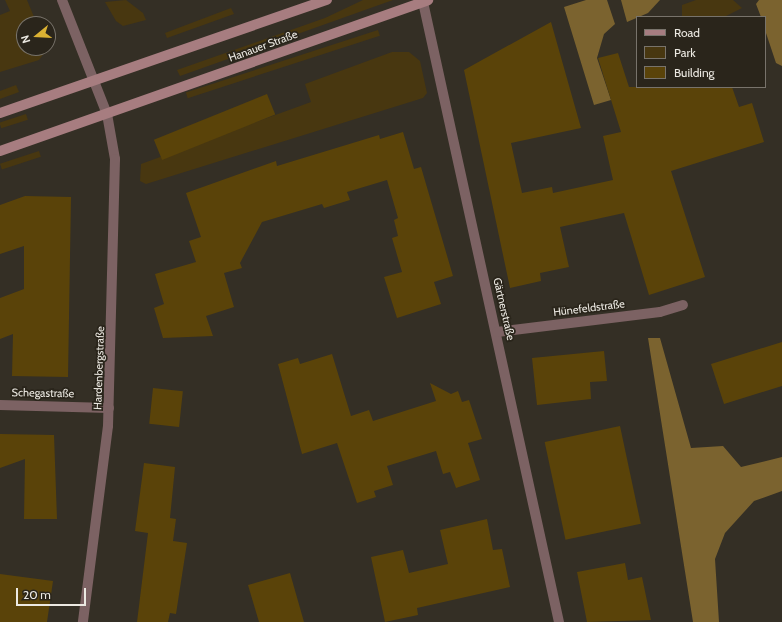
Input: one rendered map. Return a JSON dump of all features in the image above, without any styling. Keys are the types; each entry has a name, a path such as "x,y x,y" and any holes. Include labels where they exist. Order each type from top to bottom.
{"main road":[{"name":"Hanauer Straße","path":"0,113 327,0"},
{"name":"Hanauer Straße","path":"0,151 425,1"}],"street":[{"path":"62,0 95,80 106,114"},
{"name":"Gärtnerstraße","path":"425,1 498,332 559,622"},
{"name":"Hardenbergstraße","path":"83,622 109,408 115,172 113,140 106,114"},
{"name":"Hünefeldstraße","path":"498,332 660,312 683,305"},
{"name":"Schegastraße","path":"0,405 109,408"}],"green space":[{"path":"5,0 27,0 34,16 16,16 16,56 42,56 39,60 0,72 0,15 10,11"},
{"path":"126,0 143,13 146,20 123,26 116,21 105,2"},
{"path":"363,0 393,0 180,76 177,70 325,18"},
{"path":"696,0 733,0 742,8 726,16 682,16 682,5"},
{"path":"231,8 234,14 167,38 165,33"},
{"path":"378,30 380,36 188,98 186,92"},
{"path":"392,52 409,52 420,61 427,93 423,98 146,184 140,181 141,164 311,102 305,84"},
{"path":"16,85 19,92 0,99 0,91"},
{"path":"26,114 28,120 1,128 0,122"},
{"path":"39,151 41,157 2,169 0,164"}],"shaded area":[{"path":"586,0 607,0 615,24 604,34 597,58 611,100 594,105 564,7"},
{"path":"621,0 660,0 648,13 641,16 636,16 636,18 627,22"},
{"path":"759,0 782,0 782,66 776,63 766,33 766,16 761,16 756,4"},
{"path":"648,338 660,338 691,448 723,446 741,467 782,457 782,491 754,501 725,533 715,559 719,622 693,622"}],"building":[{"path":"551,22 581,128 511,143 522,193 552,187 553,193 613,180 603,136 621,132 598,58 618,53 629,87 732,88 739,107 752,103 764,142 671,171 705,277 649,295 624,213 560,227 569,267 540,273 541,281 510,288 464,70"},
{"path":"267,94 275,114 162,160 154,140"},
{"path":"403,132 414,169 421,167 453,276 434,282 441,304 397,318 384,277 402,272 392,238 398,236 394,220 398,218 387,180 347,192 350,200 324,208 322,204 262,222 240,263 242,268 224,273 234,307 206,316 213,336 163,338 154,308 164,304 155,274 196,262 189,241 201,237 186,193 276,161 277,166 379,135 380,139"},
{"path":"25,196 71,197 68,377 12,376 13,334 0,339 0,298 24,289 24,246 0,254 0,205"},
{"path":"782,342 782,386 724,404 711,364"},
{"path":"604,351 607,381 590,382 591,399 537,405 532,358"},
{"path":"332,354 351,416 369,410 373,421 436,401 430,383 451,394 458,391 462,402 469,400 482,439 468,443 480,480 456,488 450,472 443,474 436,451 387,466 393,485 374,491 376,497 357,503 337,443 302,454 278,364 298,358 300,364"},
{"path":"153,388 183,391 179,427 149,424"},
{"path":"620,426 641,524 565,540 545,442"},
{"path":"0,434 54,435 57,519 24,519 25,459 0,468"},
{"path":"144,463 175,467 170,518 176,519 173,541 187,543 176,614 170,613 168,622 137,622 148,533 135,531"},
{"path":"487,519 493,550 502,549 510,587 417,608 418,615 385,622 371,557 403,550 409,573 448,564 440,530"},
{"path":"625,563 628,580 642,577 651,620 587,622 577,572"},
{"path":"290,573 304,622 259,622 248,585"},
{"path":"0,574 53,581 47,622 0,622"}]}
